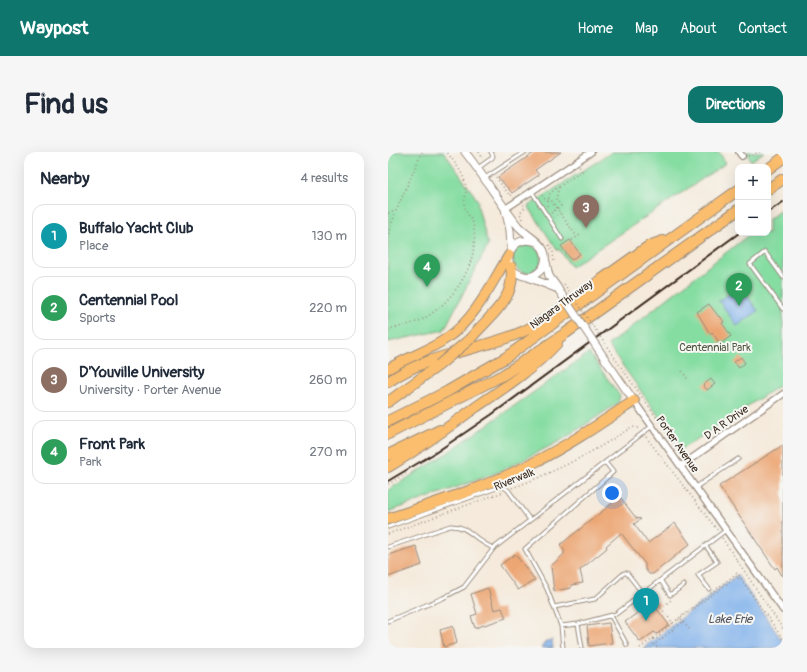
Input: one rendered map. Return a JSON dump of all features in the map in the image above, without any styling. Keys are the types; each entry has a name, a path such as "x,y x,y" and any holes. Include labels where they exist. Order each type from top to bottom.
{"highway":[{"path":"771,167 783,158"},
{"path":"771,187 783,179"},
{"name":"Niagara Thruway","path":"388,421 454,387 505,358 735,192"},
{"path":"388,434 503,375 566,333 735,212"},
{"path":"388,382 430,360 490,343 523,331 560,309 649,246 673,236"},
{"path":"388,369 438,344 458,329 477,307 510,252"},
{"path":"388,402 439,365 470,339 507,296 512,280 511,267"},
{"path":"388,467 430,441 544,357 566,333"},
{"path":"388,519 474,488 527,466 561,448 634,401"},
{"path":"388,455 424,436 450,426"}],"street":[{"name":"Porter Avenue","path":"465,152 478,168 505,209 522,230 537,242 545,253 547,270 561,287 605,359 783,610"},
{"path":"505,209 591,152"},
{"name":"Porter Avenue","path":"505,209 510,230 511,267"},
{"path":"510,252 520,241 531,240 537,242"},
{"path":"526,277 532,276 542,270 546,259"},
{"path":"511,267 515,272 526,277 561,287"},
{"name":"D A R Drive","path":"681,466 783,394"}],"lane":[{"path":"478,168 492,158 493,156 491,152"},
{"path":"515,152 518,156"},
{"path":"485,178 525,152"},
{"path":"532,192 562,239"},
{"path":"783,277 765,252 750,264 783,309"},
{"path":"388,621 443,598 464,587 494,548 652,426"},
{"path":"696,488 738,460"},
{"path":"563,648 561,626 554,607 547,589 525,549 613,472 605,462"},
{"path":"388,527 502,486 508,490 530,520"},
{"path":"388,547 450,526 460,526 465,528 481,542 494,548"},
{"path":"561,626 578,624 611,616 661,581 726,530"},
{"path":"706,546 717,562 698,575 709,589"},
{"path":"554,607 595,599 624,573 627,574 643,594"},
{"path":"661,581 670,595 684,585"},
{"path":"611,616 627,645"},
{"path":"578,624 582,648"}],"path":[{"path":"388,234 392,219 422,152"},
{"path":"388,329 423,319 439,308 455,292 469,264 474,247 473,224 464,205 466,191 465,180 447,152"},
{"path":"479,152 486,162"},
{"path":"741,154 753,156 760,152"},
{"path":"547,207 550,193 582,171 580,168"},
{"path":"493,173 509,195 513,196 516,194 518,196"},
{"path":"551,213 561,206 556,199 559,187"},
{"path":"542,195 544,199 549,200 557,209 577,237"},
{"path":"392,219 388,213 396,210"},
{"path":"554,217 560,213"},
{"path":"572,240 582,234"},
{"path":"561,287 612,354 656,417 655,418"},
{"path":"682,371 689,381"},
{"name":"Riverwalk","path":"388,534 537,478 582,456 630,428 635,427 640,429"},
{"path":"646,437 716,530"},
{"path":"388,484 406,474"},
{"path":"722,538 783,629"},
{"path":"640,648 737,573 783,639"},
{"path":"678,620 737,576 739,579"},
{"path":"671,600 661,608 673,623"},
{"path":"665,620 668,617"},
{"path":"681,619 691,631"},
{"path":"656,643 684,621"},
{"path":"653,639 654,640 660,636 662,639"},
{"path":"651,641 657,648"}],"green space":[{"path":"388,152 444,152 479,202 477,203 488,245 444,330 388,342"},
{"path":"612,152 719,152 726,163 571,267 560,250 557,250 528,206"},
{"path":"746,152 764,152 751,161"},
{"name":"Centennial Park","path":"783,208 783,383 682,449 608,345 747,236 771,236 771,218"},
{"path":"527,245 533,246 537,249 540,253 540,265 537,269 533,272 527,273 521,272 517,269 514,265 513,259 514,253 517,249 521,246"},
{"path":"589,353 620,396 618,403 562,440 499,472 388,512 388,490 443,456"}],"water":[{"path":"740,286 758,311 737,326 719,301"},
{"name":"Lake Erie","path":"737,575 783,642 783,648 643,648"},
{"path":"552,640 553,648 541,648 546,641"}],"building":[{"path":"535,152 561,152 535,170 539,175 512,193 498,177"},
{"path":"570,240 580,254 571,260 561,246"},
{"path":"709,304 719,317 720,316 724,322 722,323 731,336 720,344 712,332 710,334 697,312"},
{"path":"741,357 745,363 739,368 734,362"},
{"path":"711,379 715,384 707,390 703,385"},
{"path":"783,445 783,577 777,567 775,569 719,486"},
{"path":"620,497 636,518 641,519 634,524 648,543 675,523 690,544 653,574 649,574 645,569 645,564 621,533 606,546 607,548 580,570 583,583 571,585 571,588 554,591 551,566 564,554 564,550 560,545"},
{"path":"416,546 422,565 388,577 388,555"},
{"path":"515,554 535,580 518,590 500,565"},
{"path":"488,588 494,610 502,608 506,618 475,628 471,616 477,614 471,594"},
{"path":"658,601 661,605 657,609 669,625 657,634 654,632 640,642 625,622 651,603 653,605"},
{"path":"609,623 612,643 589,646 587,626"},
{"path":"453,626 457,643 444,647 440,630"}],"railway":[{"path":"771,210 783,202"},
{"path":"388,481 435,453 491,415 735,236"}],"place":[{"name":"D'Youville University","path":"586,228"},
{"name":"Front Park","path":"427,287"},
{"name":"Centennial Pool","path":"739,306"},
{"name":"Buffalo Yacht Club","path":"646,621"}]}
